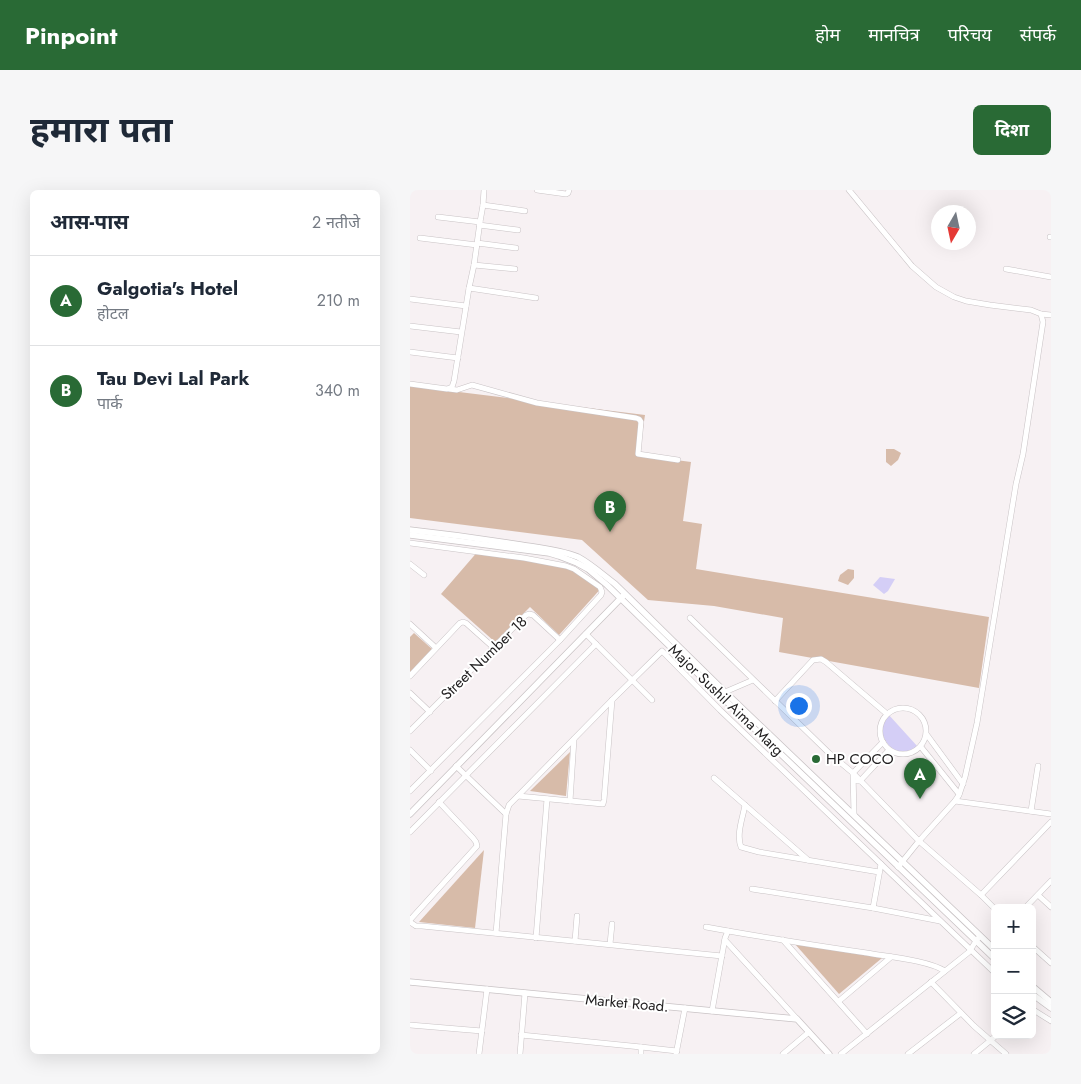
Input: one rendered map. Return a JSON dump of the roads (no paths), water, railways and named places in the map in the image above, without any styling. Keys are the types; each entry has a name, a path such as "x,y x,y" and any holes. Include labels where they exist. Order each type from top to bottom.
{"street":[{"path":"449,389 454,381 474,265 484,190"},
{"path":"537,190 566,194 568,194 569,190"},
{"path":"849,190 912,266 936,287 966,301 1031,310 1051,315"},
{"path":"483,206 526,211"},
{"path":"438,217 518,230"},
{"path":"420,238 516,248"},
{"path":"474,265 515,269"},
{"path":"1006,270 1051,277"},
{"path":"469,288 536,298"},
{"path":"410,300 466,306"},
{"path":"900,864 954,801 963,784 977,722 1016,484 1028,423 1043,322 1041,314"},
{"path":"410,326 462,332"},
{"path":"410,352 458,358"},
{"path":"410,384 454,390 475,385 534,403 636,418 641,422 638,454 678,460"},
{"name":"Major Sushil Aima Marg","path":"410,530 540,548 564,553 585,562 615,584 622,596 669,644 880,849 900,864"},
{"name":"Major Sushil Aima Marg","path":"410,535 549,553 588,569 673,640 854,814 900,864 980,941 991,954"},
{"path":"410,543 559,564 574,569 587,577 600,587 602,592 560,640 410,791"},
{"path":"410,564 424,576"},
{"path":"410,814 622,596"},
{"name":"Street Number 18","path":"410,731 529,614 533,615 560,640"},
{"path":"690,618 775,701 853,773 857,781 919,841 991,905"},
{"path":"410,676 463,622 494,648"},
{"path":"411,627 436,648"},
{"path":"586,634 652,700"},
{"path":"410,832 596,644"},
{"path":"496,933 506,814 509,805 669,644"},
{"path":"662,651 720,710 991,969"},
{"path":"775,701 814,660 821,659 887,714"},
{"path":"725,692 753,680"},
{"path":"410,693 430,712"},
{"path":"518,796 601,804 603,802 612,700"},
{"path":"900,707 908,707 921,714 925,721 927,735 920,747 909,754 895,753 889,750 880,735 882,720 887,714 893,709 900,707"},
{"path":"927,735 963,784"},
{"path":"570,801 574,739"},
{"path":"853,773 883,742"},
{"path":"920,747 959,794"},
{"path":"410,750 430,770"},
{"path":"854,814 857,781 889,750"},
{"path":"456,766 506,814"},
{"path":"1031,811 1038,766"},
{"path":"714,778 808,860"},
{"path":"536,938 547,799"},
{"path":"954,801 1051,814"},
{"path":"439,802 473,838 477,846 410,921 416,926 722,956"},
{"path":"745,805 739,837 740,847 759,852 879,872"},
{"path":"981,895 1051,822"},
{"path":"873,908 879,872 880,849"},
{"path":"1029,904 1051,881"},
{"path":"752,889 873,908 940,921"},
{"path":"1038,895 1051,907"},
{"path":"575,941 577,916"},
{"path":"610,944 612,924"},
{"path":"706,927 930,964 946,971"},
{"path":"712,1011 728,931"},
{"path":"725,940 829,1054"},
{"path":"783,940 867,1034"},
{"path":"841,1054 946,971 980,941"},
{"name":"Major Sushil Aima Marg","path":"980,941 993,949"},
{"path":"1035,949 1051,963"},
{"path":"839,1001 891,957"},
{"name":"Market Road.","path":"410,982 797,1019"},
{"path":"931,982 990,1041 1006,1054"},
{"path":"479,1054 486,989"},
{"path":"1036,989 1051,1002"},
{"path":"520,1054 525,993"},
{"path":"1036,997 1051,1008"},
{"path":"521,1034 641,1046 677,1053 686,1008"},
{"path":"1036,1012 1051,1021"},
{"path":"908,1054 961,1013"},
{"path":"410,1025 482,1031"},
{"path":"784,1054 809,1032"},
{"path":"974,1054 992,1039"},
{"path":"641,1046 641,1054"}],"place":[{"name":"Tau Devi Lal Park","path":"610,532"},
{"name":"HP COCO","path":"816,759"},
{"name":"Galgotia's Hotel","path":"920,799"}]}
